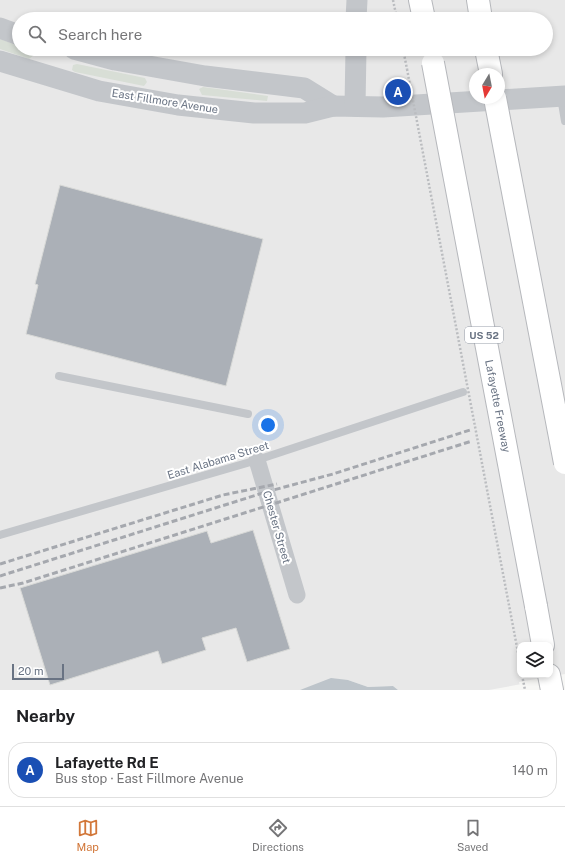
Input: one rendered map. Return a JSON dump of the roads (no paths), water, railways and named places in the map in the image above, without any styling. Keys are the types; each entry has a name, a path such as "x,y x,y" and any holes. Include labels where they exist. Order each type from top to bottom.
{"highway":[{"path":"420,0 423,12"},
{"path":"478,0 480,12"},
{"path":"492,0 493,12"},
{"name":"Lafayette Freeway","path":"432,56 542,642"},
{"path":"491,56 491,68"},
{"path":"493,56 496,68"},
{"path":"496,104 565,463"},
{"path":"501,104 504,144"},
{"path":"550,678 552,690"}],"street":[{"path":"356,12 357,0"},
{"path":"0,28 12,32"},
{"path":"100,56 205,76 304,88 333,106"},
{"path":"355,106 356,56"},
{"name":"East Fillmore Avenue","path":"0,62 99,91 178,105 254,113 305,112 333,106 383,107 563,96"},
{"name":"Chester Street","path":"257,460 297,595"}],"lane":[{"path":"563,96 565,121"},
{"path":"59,376 248,414"},
{"name":"East Alabama Street","path":"0,536 257,460 463,392"}],"railway":[{"path":"0,576 266,492 333,474 470,430"},
{"path":"0,588 23,583 472,441"},
{"path":"0,564 223,495 277,484"}],"place":[{"name":"Lafayette Rd E","path":"398,92"}]}
